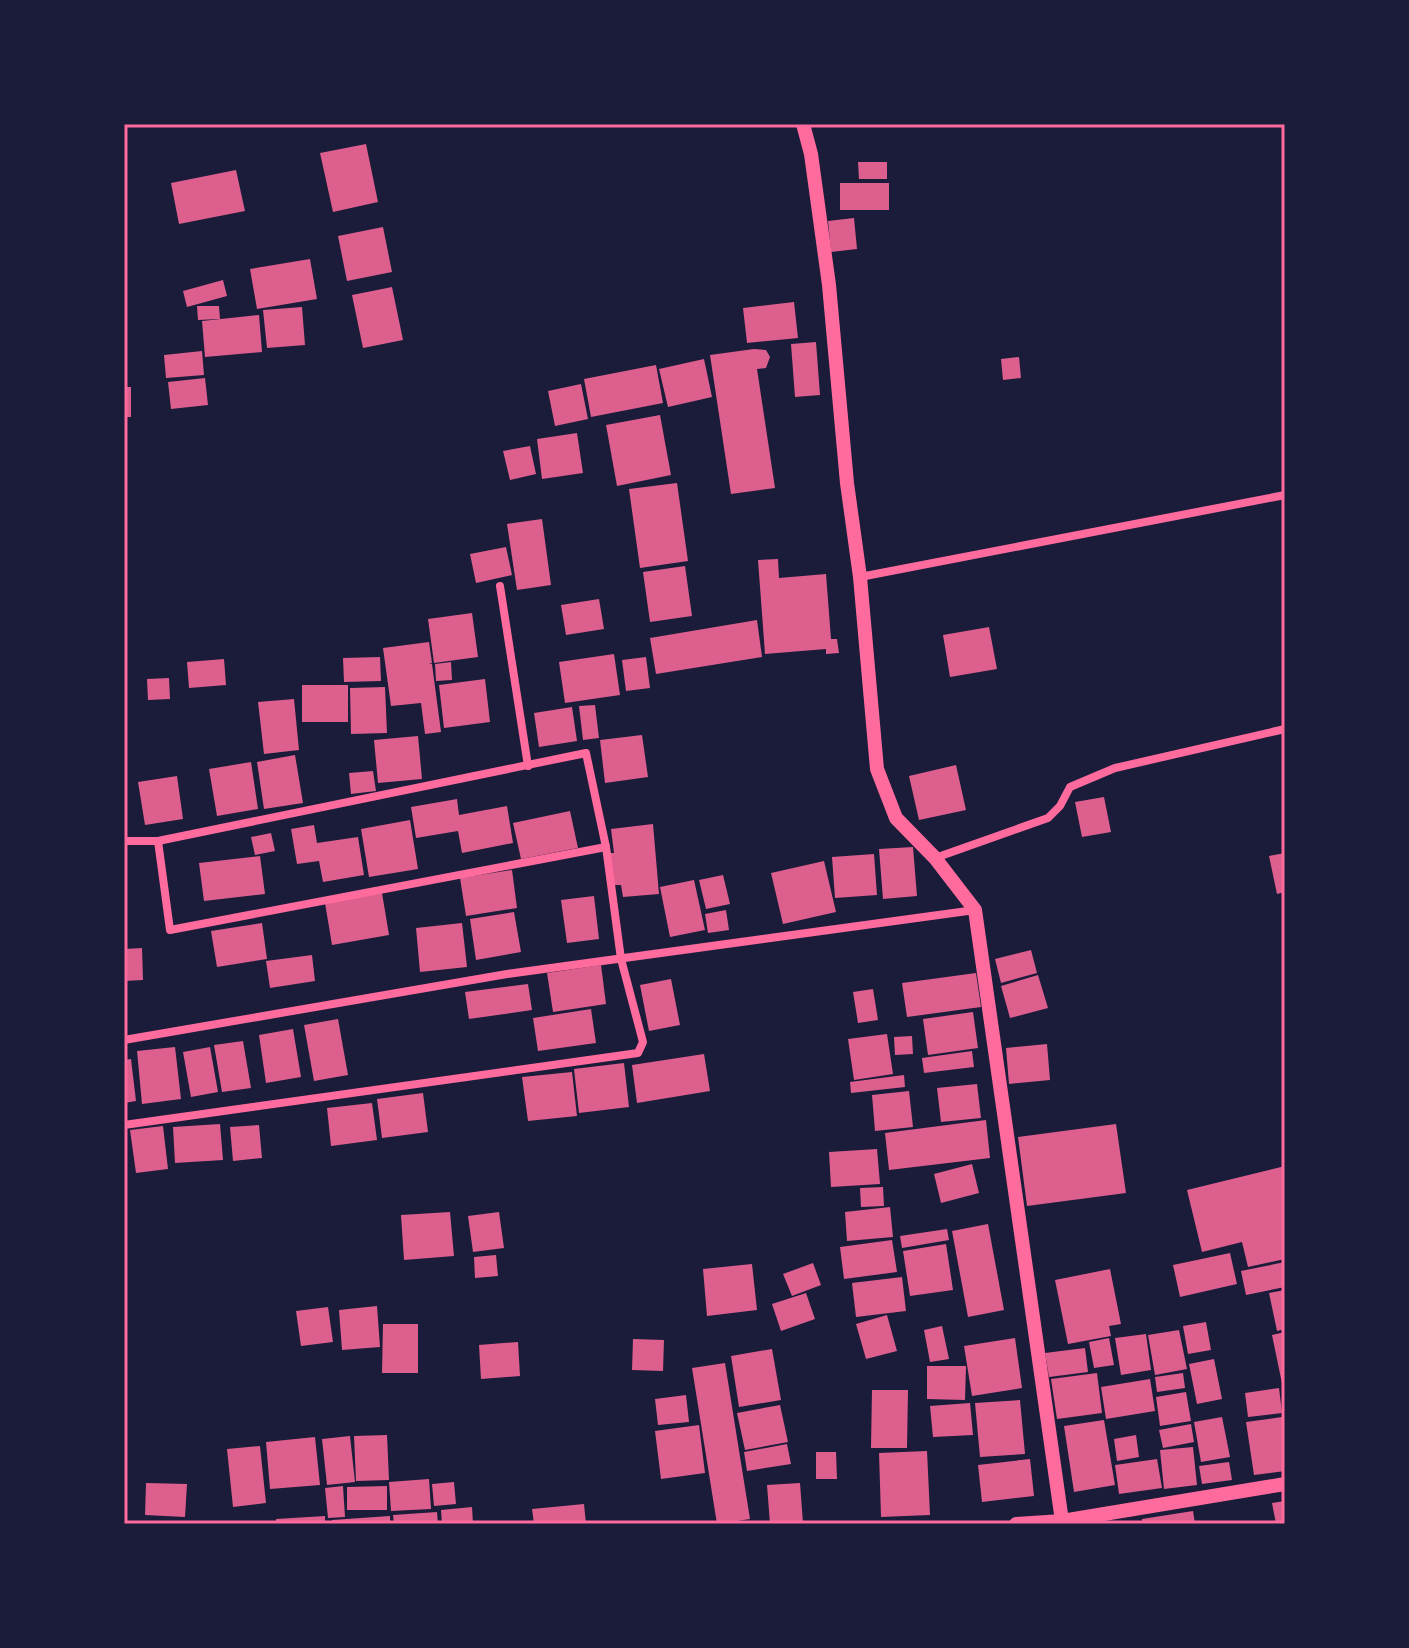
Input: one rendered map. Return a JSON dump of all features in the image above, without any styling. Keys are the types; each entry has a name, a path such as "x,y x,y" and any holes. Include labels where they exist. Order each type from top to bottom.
{"street":[{"path":"803,124 811,154 829,285 877,769 896,818 935,858 975,910 1062,1521"},
{"path":"860,577 1285,495"},
{"path":"500,586 528,766"},
{"path":"935,858 1048,818 1060,806 1070,787 1115,768 1285,729"},
{"path":"124,841 158,841 586,753 606,847 621,959 643,1042 638,1053 124,1125"},
{"path":"158,841 170,930 606,847"},
{"path":"124,1040 507,974 975,910"},
{"path":"1016,1524 1062,1521 1285,1484"}],"building":[{"path":"366,144 378,202 333,212 320,153"},
{"path":"858,162 887,162 887,179 859,179"},
{"path":"236,170 245,211 179,224 171,183"},
{"path":"840,183 889,183 889,210 840,210"},
{"path":"854,218 857,249 831,252 828,221"},
{"path":"383,227 392,272 347,281 338,236"},
{"path":"310,259 317,299 257,309 250,269"},
{"path":"223,280 227,296 187,307 183,291"},
{"path":"392,287 403,340 363,348 352,295"},
{"path":"794,302 798,338 747,343 743,308"},
{"path":"197,306 219,306 220,319 198,320"},
{"path":"302,307 305,345 267,348 263,310"},
{"path":"259,315 262,352 205,357 202,321"},
{"path":"816,342 820,395 795,397 791,344"},
{"path":"766,350 770,357 766,368 757,369 775,488 731,494 710,355"},
{"path":"202,351 204,375 166,378 164,355"},
{"path":"1019,357 1021,378 1003,380 1001,359"},
{"path":"704,359 712,397 668,407 659,369"},
{"path":"656,365 663,403 591,417 584,379"},
{"path":"205,378 208,405 171,409 168,382"},
{"path":"581,384 588,419 555,426 548,391"},
{"path":"124,387 131,387 131,417 124,417"},
{"path":"660,415 671,475 617,486 606,425"},
{"path":"577,433 583,473 542,479 537,439"},
{"path":"530,446 536,474 510,480 503,451"},
{"path":"677,483 688,561 640,568 629,489"},
{"path":"542,519 551,585 517,590 507,524"},
{"path":"506,547 512,575 476,583 470,554"},
{"path":"778,559 779,578 826,574 831,639 837,639 839,653 826,654 826,649 765,654 758,560"},
{"path":"685,566 692,616 650,622 643,572"},
{"path":"599,599 604,629 566,635 561,605"},
{"path":"472,613 478,657 434,663 428,619"},
{"path":"757,620 762,657 656,674 650,638"},
{"path":"989,627 997,669 950,677 943,635"},
{"path":"429,642 432,663 429,664 432,664 441,732 425,734 421,703 391,706 383,648"},
{"path":"614,654 620,695 565,703 559,662"},
{"path":"380,657 381,681 344,682 343,658"},
{"path":"646,657 650,688 626,691 622,660"},
{"path":"224,659 226,685 189,688 187,662"},
{"path":"451,662 452,680 436,681 435,664"},
{"path":"169,678 170,699 148,700 147,679"},
{"path":"485,679 490,722 444,728 439,685"},
{"path":"302,685 348,685 348,722 302,722"},
{"path":"385,687 387,733 351,734 350,688"},
{"path":"294,699 299,750 264,754 258,702"},
{"path":"595,705 599,738 583,740 579,706"},
{"path":"572,707 577,741 539,747 534,713"},
{"path":"642,735 648,777 605,783 600,740"},
{"path":"418,736 422,779 378,783 374,740"},
{"path":"295,755 303,803 264,809 257,762"},
{"path":"251,762 258,809 217,816 209,769"},
{"path":"956,765 966,810 919,820 909,776"},
{"path":"373,771 376,791 351,794 349,773"},
{"path":"177,776 183,819 145,825 138,782"},
{"path":"1104,797 1111,832 1082,837 1075,802"},
{"path":"457,799 459,815 507,806 513,843 462,853 458,831 416,838 411,807"},
{"path":"570,811 578,848 521,859 513,823"},
{"path":"410,820 418,869 369,877 361,829"},
{"path":"653,824 659,894 623,897 621,885 613,885 609,853 614,853 611,829"},
{"path":"314,825 317,843 358,837 364,875 323,882 319,861 297,864 291,829"},
{"path":"271,833 275,851 255,855 251,837"},
{"path":"913,847 917,896 883,899 879,849"},
{"path":"1285,853 1285,892 1277,894 1269,856"},
{"path":"874,854 877,895 835,898 832,857"},
{"path":"260,856 265,894 204,901 199,863"},
{"path":"824,861 836,912 783,924 771,873"},
{"path":"512,870 517,908 466,916 460,878"},
{"path":"723,875 730,904 706,909 699,880"},
{"path":"694,880 705,930 670,937 660,887"},
{"path":"382,893 389,935 332,945 325,903"},
{"path":"594,896 599,939 567,943 561,900"},
{"path":"726,910 729,930 708,933 705,914"},
{"path":"514,912 521,952 476,960 470,919"},
{"path":"262,923 267,959 217,967 211,931"},
{"path":"462,923 467,967 420,972 416,928"},
{"path":"142,948 143,980 124,981 124,949"},
{"path":"1031,950 1037,973 1001,983 995,959"},
{"path":"312,955 315,981 270,988 266,961"},
{"path":"601,965 606,1004 553,1012 547,973"},
{"path":"976,973 981,1007 907,1017 902,983"},
{"path":"1038,975 1048,1008 1010,1018 1001,986"},
{"path":"671,979 680,1025 649,1031 640,985"},
{"path":"528,984 532,1010 469,1019 465,992"},
{"path":"873,989 878,1020 858,1023 853,992"},
{"path":"591,1009 596,1043 538,1051 533,1018"},
{"path":"973,1012 978,1048 928,1055 923,1019"},
{"path":"338,1019 348,1075 314,1081 304,1025"},
{"path":"293,1029 301,1077 266,1083 259,1035"},
{"path":"887,1034 893,1074 854,1080 848,1039"},
{"path":"912,1036 913,1054 895,1055 894,1037"},
{"path":"243,1041 251,1088 222,1092 214,1045"},
{"path":"1047,1044 1050,1080 1009,1084 1006,1048"},
{"path":"175,1047 181,1099 142,1104 137,1051"},
{"path":"210,1047 218,1092 191,1097 183,1052"},
{"path":"972,1051 974,1067 924,1073 922,1058"},
{"path":"704,1054 710,1091 637,1103 632,1065"},
{"path":"131,1059 136,1101 124,1103 124,1060"},
{"path":"624,1063 629,1107 579,1113 574,1069"},
{"path":"572,1072 577,1116 528,1121 522,1077"},
{"path":"904,1075 905,1087 851,1093 850,1082"},
{"path":"977,1084 981,1118 941,1122 937,1088"},
{"path":"909,1091 913,1127 875,1131 872,1095"},
{"path":"423,1093 428,1132 382,1138 377,1099"},
{"path":"372,1103 377,1140 331,1146 327,1108"},
{"path":"986,1120 990,1158 889,1170 885,1133"},
{"path":"220,1124 223,1160 175,1163 173,1127"},
{"path":"1116,1124 1126,1193 1027,1206 1018,1137"},
{"path":"259,1125 262,1158 233,1161 230,1127"},
{"path":"163,1126 168,1169 136,1173 130,1130"},
{"path":"877,1149 880,1184 831,1187 829,1152"},
{"path":"972,1164 979,1193 941,1203 934,1174"},
{"path":"1285,1166 1285,1259 1248,1267 1242,1242 1202,1252 1187,1190"},
{"path":"883,1187 884,1206 861,1207 860,1188"},
{"path":"890,1207 893,1237 847,1241 845,1212"},
{"path":"450,1212 454,1256 404,1260 401,1215"},
{"path":"499,1212 504,1248 473,1252 468,1216"},
{"path":"988,1224 1004,1310 968,1317 952,1231"},
{"path":"947,1229 949,1240 902,1248 900,1236"},
{"path":"892,1240 897,1272 844,1279 840,1247"},
{"path":"946,1244 953,1290 910,1296 903,1251"},
{"path":"1230,1253 1237,1284 1180,1297 1173,1265"},
{"path":"496,1255 498,1276 475,1278 474,1257"},
{"path":"1285,1262 1285,1287 1246,1295 1241,1271"},
{"path":"813,1263 821,1285 792,1296 783,1274"},
{"path":"752,1264 757,1310 707,1316 703,1269"},
{"path":"1110,1269 1121,1324 1109,1326 1111,1336 1068,1344 1055,1280"},
{"path":"902,1277 906,1311 856,1317 852,1283"},
{"path":"1285,1290 1285,1329 1277,1331 1269,1293"},
{"path":"806,1293 815,1319 781,1331 772,1304"},
{"path":"377,1306 380,1347 342,1350 339,1310"},
{"path":"328,1307 333,1342 301,1346 296,1311"},
{"path":"887,1315 897,1351 866,1359 856,1324"},
{"path":"1206,1322 1211,1350 1188,1354 1183,1326"},
{"path":"383,1324 418,1324 418,1373 382,1373"},
{"path":"942,1326 949,1359 930,1362 924,1330"},
{"path":"1179,1330 1187,1369 1155,1375 1148,1335"},
{"path":"1285,1332 1285,1393 1284,1393 1272,1335"},
{"path":"1146,1334 1151,1370 1121,1375 1115,1338"},
{"path":"1015,1338 1022,1388 972,1396 964,1346"},
{"path":"1109,1338 1114,1365 1094,1368 1089,1342"},
{"path":"633,1339 664,1340 663,1371 632,1370"},
{"path":"518,1342 520,1376 481,1379 479,1345"},
{"path":"1085,1348 1088,1372 1049,1377 1045,1353"},
{"path":"772,1349 781,1400 739,1407 731,1356"},
{"path":"1214,1359 1222,1399 1197,1404 1189,1364"},
{"path":"725,1363 750,1519 717,1524 692,1368"},
{"path":"927,1366 966,1366 965,1400 927,1399"},
{"path":"1097,1373 1102,1413 1057,1419 1051,1379"},
{"path":"1183,1373 1185,1388 1157,1392 1155,1377"},
{"path":"1150,1379 1155,1411 1106,1419 1101,1387"},
{"path":"1279,1388 1282,1413 1248,1417 1245,1393"},
{"path":"872,1390 908,1390 907,1448 871,1448"},
{"path":"1186,1392 1191,1421 1160,1426 1156,1397"},
{"path":"686,1395 689,1422 658,1425 655,1399"},
{"path":"1020,1400 1025,1454 980,1457 975,1403"},
{"path":"970,1403 973,1435 933,1437 930,1406"},
{"path":"780,1405 788,1442 745,1450 737,1413"},
{"path":"1222,1417 1230,1457 1201,1462 1194,1422"},
{"path":"1282,1417 1285,1471 1254,1475 1246,1422"},
{"path":"1104,1420 1115,1485 1074,1492 1064,1426"},
{"path":"1191,1424 1194,1442 1163,1448 1159,1430"},
{"path":"699,1425 705,1473 661,1479 655,1431"},
{"path":"387,1435 389,1480 356,1481 354,1436"},
{"path":"1136,1435 1139,1457 1117,1461 1114,1439"},
{"path":"350,1436 355,1482 327,1485 322,1439"},
{"path":"315,1437 320,1485 270,1489 266,1442"},
{"path":"787,1444 791,1464 747,1471 744,1452"},
{"path":"260,1446 266,1503 233,1507 227,1449"},
{"path":"1193,1447 1197,1485 1164,1489 1160,1450"},
{"path":"927,1451 930,1515 881,1517 879,1453"},
{"path":"816,1452 836,1452 837,1479 816,1479"},
{"path":"1030,1459 1034,1496 982,1502 978,1465"},
{"path":"1157,1459 1162,1488 1119,1494 1115,1465"},
{"path":"1229,1462 1232,1480 1202,1484 1199,1466"},
{"path":"429,1479 431,1509 391,1511 389,1482"},
{"path":"454,1482 456,1504 434,1506 432,1484"},
{"path":"146,1483 187,1484 185,1517 145,1515"},
{"path":"800,1483 803,1523 770,1524 767,1485"},
{"path":"343,1486 345,1517 328,1518 325,1488"},
{"path":"387,1486 387,1510 347,1510 347,1487"},
{"path":"1285,1501 1285,1524 1276,1524 1272,1503"},
{"path":"584,1504 586,1524 534,1524 532,1509"},
{"path":"472,1507 473,1524 442,1524 441,1510"},
{"path":"1193,1511 1195,1524 1142,1524 1142,1519"},
{"path":"437,1512 438,1524 394,1524 393,1515"},
{"path":"325,1516 325,1524 276,1524 276,1519"},
{"path":"390,1516 390,1524 332,1524 332,1520"}]}
